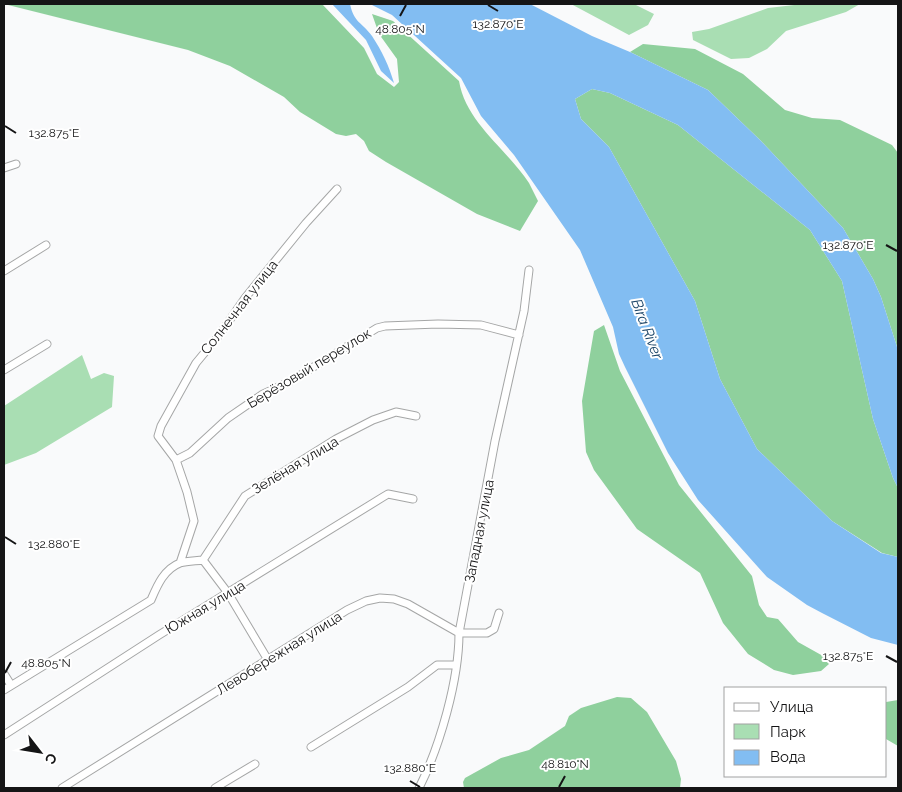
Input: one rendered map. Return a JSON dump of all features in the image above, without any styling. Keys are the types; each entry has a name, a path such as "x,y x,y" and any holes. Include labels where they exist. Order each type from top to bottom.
{"street":[{"path":"4,168 16,164"},
{"name":"Солнечная улица","path":"176,460 158,436 161,426 196,363 306,222 337,189"},
{"path":"4,271 46,245"},
{"name":"Западная улица","path":"419,788 442,729 459,652 459,633 495,441 524,311 529,270"},
{"name":"Берёзовый переулок","path":"176,460 190,453 228,418 263,394 289,382 377,328 438,324 481,325 519,336"},
{"path":"4,370 46,344"},
{"name":"Зелёная улица","path":"204,560 245,496 336,439 373,420 396,412 416,416"},
{"path":"176,460 194,521 180,563"},
{"name":"Южная улица","path":"4,735 90,678 388,494 413,499"},
{"path":"4,690 151,600 160,579 180,563 204,560 228,594 268,660"},
{"name":"Левобережная улица","path":"62,788 347,610 366,601 380,598 394,599 408,604 459,633 487,633 494,629 499,613"},
{"path":"311,748 408,687 437,665 456,665"},
{"path":"4,674 11,685"},
{"path":"215,788 255,764"}],"green space":[{"path":"4,4 322,4 364,48 377,74 394,87 399,82 397,59 379,34 372,14 393,21 459,81 463,96 478,123 520,171 529,183 538,201 520,231 477,214 386,162 369,151 364,141 356,134 346,136 336,134 300,112 284,97 230,66 188,50"},
{"path":"571,4 634,4 654,14 648,25 629,35"},
{"path":"803,4 860,4 846,12 786,31 767,49 749,58 731,59 693,40 692,32 709,29 768,8"},
{"path":"643,44 695,49 743,74 785,110 812,118 840,120 892,145 898,153 898,350 881,297 873,279 843,228 760,140 708,90 630,52"},
{"path":"592,89 610,93 678,125 810,230 842,281 873,419 898,488 898,557 882,553 832,521 757,449 720,379 695,301 609,147 581,119 575,99"},
{"path":"604,325 620,371 679,485 752,576 759,605 767,617 778,619 798,642 823,656 829,664 821,671 793,675 774,670 748,654 723,623 700,573 637,529 594,470 586,452 582,401 594,331"},
{"path":"82,355 91,379 104,373 114,376 112,407 36,453 4,465 4,406"},
{"path":"617,697 631,698 647,712 676,761 681,779 680,788 464,788 463,782 465,778 501,758 529,750 565,726 569,716 581,708"},
{"path":"898,700 898,746 887,740 887,702"}],"water":[{"path":"332,4 350,4 356,19 368,31 379,47 394,83 381,71 366,40"},
{"name":"Bira River","path":"370,4 530,4 592,36 630,52 708,90 760,140 843,228 873,279 881,297 898,350 898,488 873,419 842,281 810,230 678,125 610,93 592,89 575,99 581,119 609,147 695,301 720,379 757,449 832,521 881,553 898,557 898,645 871,638 822,613 807,605 767,577 698,500 668,453 625,367 619,354 613,327 580,250 514,155 481,116 461,78 392,15"}]}
